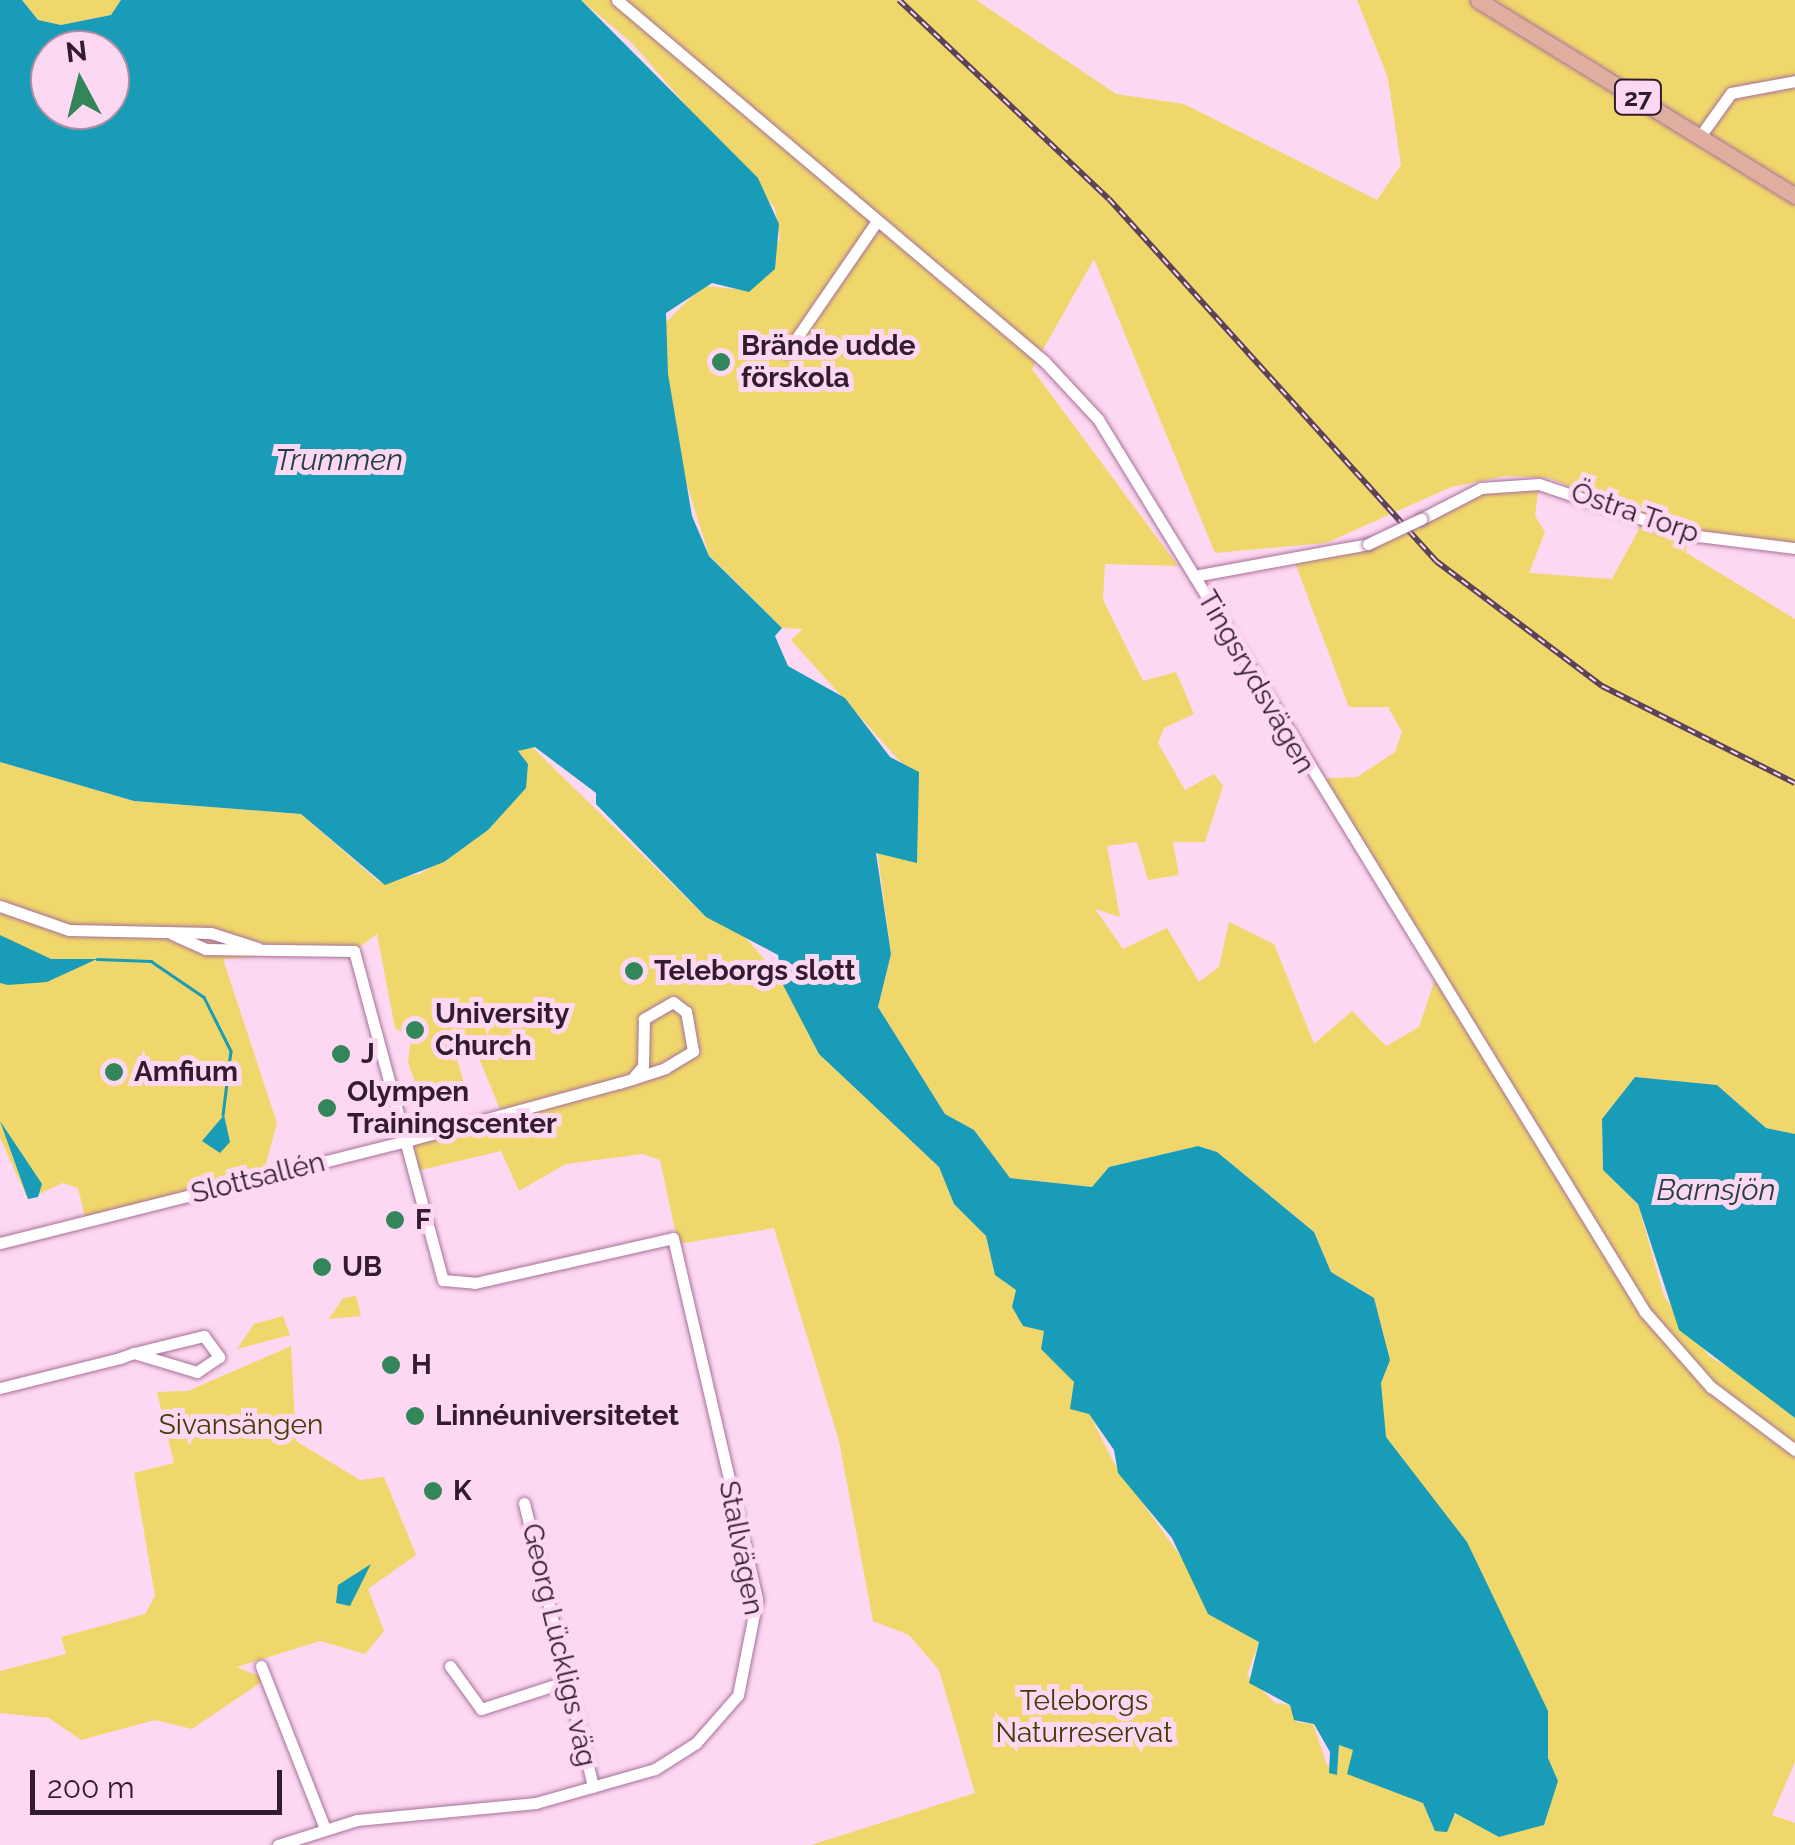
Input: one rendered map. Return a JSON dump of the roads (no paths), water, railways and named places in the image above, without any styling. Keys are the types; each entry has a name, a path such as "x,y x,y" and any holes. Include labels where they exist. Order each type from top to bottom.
{"main road":[{"name":"27","path":"1478,0 1703,132 1795,196"}],"street":[{"name":"Tingsrydsvägen","path":"617,0 877,221 1098,418 1645,1312 1710,1387 1795,1450"},
{"path":"1703,132 1731,93 1795,81"},
{"path":"788,352 877,221"},
{"name":"Östra Torp","path":"1194,576 1368,544 1481,488 1538,484 1690,536 1795,548"},
{"path":"0,906 69,930 172,934 205,949 354,951 406,1140"},
{"name":"Slottsallén","path":"0,1242 632,1079 692,1051 686,1012 672,1002 644,1019 643,1066 632,1079"},
{"name":"Stallvägen","path":"278,1845 324,1826 593,1787 654,1768 710,1730 748,1672 757,1628 678,1244 656,1235 468,1284 439,1274 406,1140"},
{"path":"0,1388 134,1353 204,1336 219,1356 197,1372 134,1353"},
{"name":"Georg Lückligs väg","path":"524,1502 593,1787"},
{"path":"261,1666 324,1826"},
{"path":"450,1666 481,1709 567,1681"}],"water":[{"name":"Trummen","path":"0,0 22,0 38,20 61,25 111,15 121,0 581,0 758,178 779,224 775,269 749,292 712,283 666,313 668,374 692,516 709,556 782,628 775,636 788,666 845,698 890,757 919,772 917,863 876,853 891,954 878,1007 945,1114 974,1130 1010,1178 1092,1187 1109,1167 1198,1146 1217,1152 1314,1232 1331,1272 1374,1298 1390,1360 1381,1383 1386,1437 1467,1542 1548,1711 1548,1758 1558,1781 1544,1825 1499,1837 1455,1813 1447,1832 1435,1831 1423,1803 1347,1774 1353,1750 1339,1745 1337,1775 1329,1773 1330,1752 1314,1724 1294,1720 1290,1705 1249,1683 1259,1642 1208,1614 1172,1538 1118,1473 1114,1450 1089,1414 1070,1409 1074,1382 1041,1349 1044,1331 1023,1326 1012,1307 1016,1290 995,1275 986,1236 954,1204 939,1167 819,1054 782,983 778,955 706,917 596,804 596,793 535,747 518,751 528,764 526,788 488,830 444,862 385,885 301,814 134,801 0,762"},
{"path":"0,935 51,959 97,959 47,982 8,985 0,983"},
{"name":"Barnsjön","path":"1635,1077 1717,1085 1766,1128 1795,1134 1795,1418 1679,1330 1638,1204 1603,1170 1602,1119"},
{"path":"224,1115 230,1142 220,1153 202,1141"},
{"path":"0,1121 42,1184 38,1197 28,1199"},
{"path":"371,1564 350,1606 336,1603 338,1585"}],"waterway":[{"path":"97,959 151,961 204,997 231,1051 223,1115"}],"railway":[{"path":"899,0 1109,199 1436,561 1602,686 1795,783"}],"place":[{"name":"Brände udde förskola","path":"721,362"},
{"name":"Teleborgs slott","path":"634,971"},
{"name":"University Church","path":"415,1030"},
{"name":"J","path":"341,1054"},
{"name":"Amfium","path":"114,1072"},
{"name":"Olympen Trainingscenter","path":"327,1108"},
{"name":"F","path":"395,1220"},
{"name":"UB","path":"322,1267"},
{"name":"H","path":"391,1365"},
{"name":"Linnéuniversitetet","path":"415,1416"},
{"name":"K","path":"433,1491"}],"park label":[{"name":"Sivansängen","path":"241,1425"},
{"name":"Teleborgs Naturreservat","path":"1084,1717"}]}
